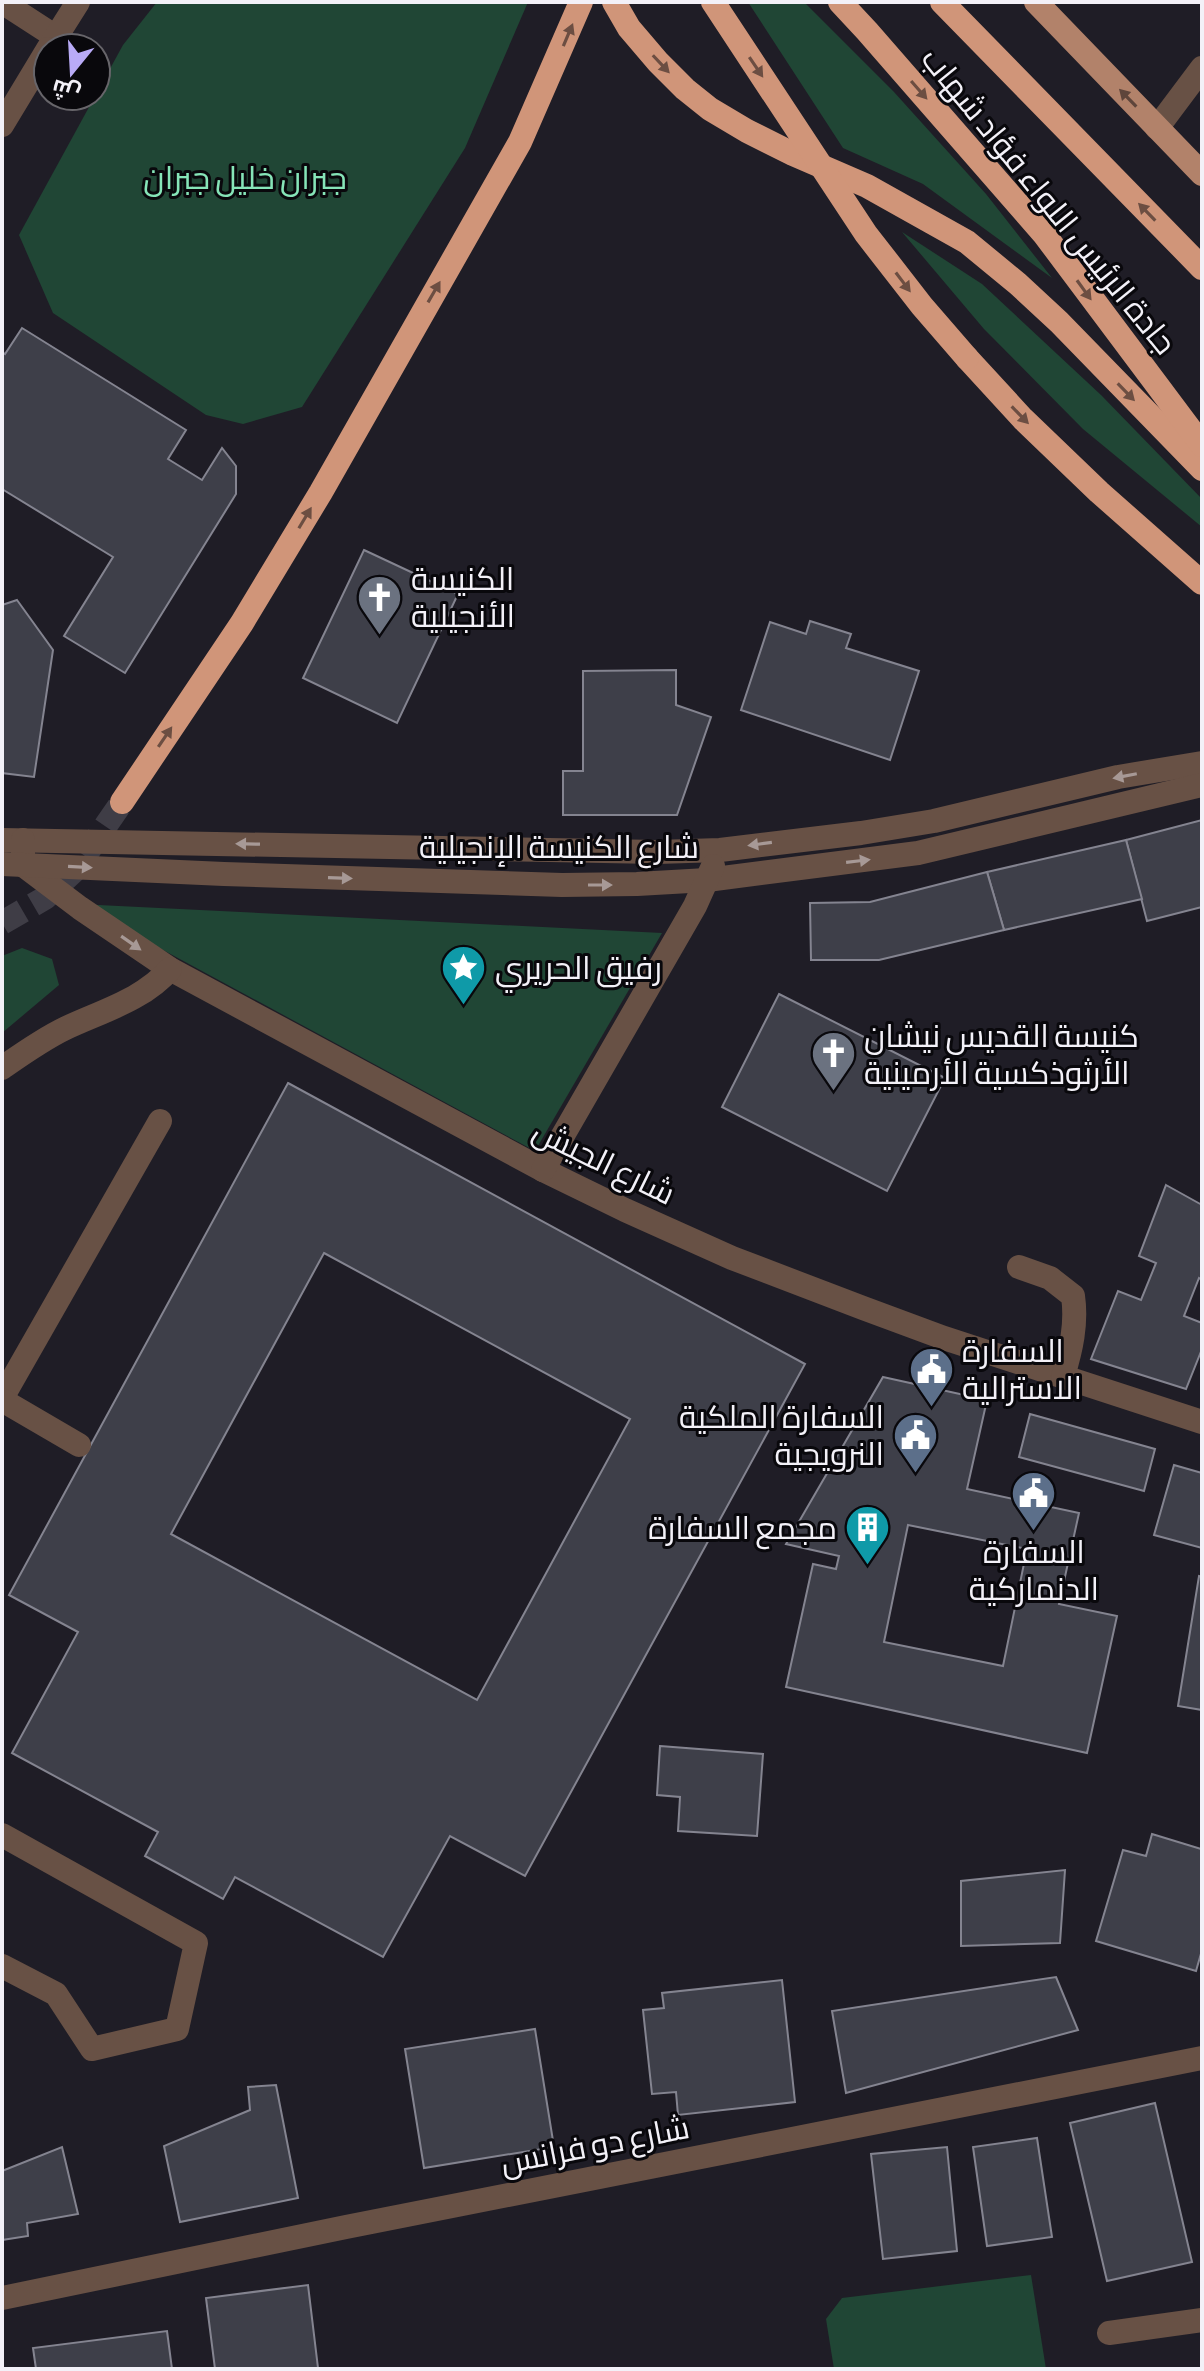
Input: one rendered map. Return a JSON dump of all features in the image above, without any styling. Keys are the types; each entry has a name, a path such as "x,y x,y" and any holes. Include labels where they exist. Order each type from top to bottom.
{"highway":[{"path":"122,802 242,623 321,492 520,142 581,2"},
{"path":"614,2 629,28 658,62 710,109 781,148 867,186 967,242 1059,322 1202,469"},
{"path":"713,2 866,234 922,306 1023,419 1202,583"},
{"name":"جادة الرئيس اللواء فؤاد شهاب","path":"840,2 1044,234 1202,445"},
{"name":"جادة الرئيس اللواء فؤاد شهاب","path":"942,2 1202,268"}],"main road":[{"path":"1036,2 1202,174"}],"street":[{"path":"2,2 36,32"},
{"path":"59,32 78,2"},
{"path":"1157,128 1202,68"},
{"path":"2,125 32,76"},
{"name":"شارع الكنيسة الإنجيلية","path":"12,840 657,852 720,850 934,821 1118,777 1202,763"},
{"name":"شارع الكنيسة الإنجيلية","path":"12,864 562,885 707,880 918,853 1202,785"},
{"path":"12,840 12,864"},
{"path":"543,1170 695,906 720,850"},
{"name":"شارع الجيش","path":"12,864 170,969 543,1170 732,1258 944,1338 1202,1422"},
{"path":"2,1068 63,1030 144,991 170,969"},
{"path":"79,1445 2,1399 160,1121"},
{"path":"1019,1267 1050,1278 1073,1296 1074,1326 1063,1376"},
{"path":"2,1835 196,1943 177,2029 92,2049 56,1994 7,1974"},
{"name":"شارع دو فرانس","path":"2,2298 1202,2058"},
{"path":"1109,2333 1202,2320"}],"green space":[{"name":"جبران خليل جبران","path":"157,2 528,2 465,148 302,407 243,424 206,415 53,313 19,235 86,112 112,112 112,65 123,45"},
{"path":"748,2 804,2 894,92 986,194 1052,278 923,184 843,148"},
{"path":"902,232 982,284 1101,395 1202,499 1202,527 1083,429 984,329"},
{"path":"78,904 662,933 535,1151"},
{"path":"22,948 52,959 59,985 2,1033 2,956"},
{"path":"1031,2275 1046,2369 834,2369 826,2319 842,2298"}],"building":[{"path":"22,328 186,430 168,459 202,480 222,448 236,466 236,494 125,673 64,636 113,557 2,489 2,352 5,354"},
{"name":"الكنيسة الأنجيلية","path":"364,550 458,594 397,723 303,678"},
{"path":"17,600 53,650 34,777 2,773 2,605"},
{"path":"810,621 851,634 846,648 919,671 890,760 741,710 770,622 806,634"},
{"path":"676,670 676,705 711,717 677,815 563,815 563,771 583,771 583,671"},
{"path":"1202,820 1202,907 1147,921 1126,840"},
{"path":"1126,840 1142,899 1004,930 987,872"},
{"path":"987,872 1004,930 879,960 811,960 810,903 870,902"},
{"name":"كنيسة القديس نيشان الأرثوذكسية الأرمينية","path":"779,994 945,1078 887,1191 722,1107"},
{"path":"288,1083 805,1364 525,1876 450,1836 383,1957 235,1877 223,1899 145,1856 158,1832 12,1753 78,1632 9,1595","holes":["324,1253 630,1419 477,1700 171,1534"]},
{"path":"1166,1185 1202,1205 1202,1280 1199,1278 1184,1316 1202,1323 1202,1349 1186,1389 1091,1359 1118,1291 1141,1300 1156,1263 1139,1256"},
{"name":"مجمع السفارة","path":"883,1377 987,1400 967,1489 1079,1513 1059,1604 1117,1616 1087,1753 786,1687 813,1564 836,1569 839,1556 786,1544","holes":["908,1525 1027,1549 1003,1666 884,1642"]},
{"path":"1030,1414 1155,1449 1144,1491 1019,1457"},
{"path":"1174,1465 1202,1473 1202,1548 1154,1535"},
{"path":"1199,1576 1202,1577 1202,1710 1178,1706"},
{"path":"660,1746 763,1754 757,1836 678,1831 680,1797 657,1795"},
{"path":"1152,1834 1201,1849 1202,1845 1202,1950 1196,1971 1096,1941 1123,1850 1146,1856"},
{"path":"1065,1870 1060,1943 961,1946 961,1881"},
{"path":"1056,1977 1078,2030 846,2093 832,2011"},
{"path":"782,1980 795,2102 678,2115 676,2092 652,2094 643,2010 664,2008 662,1993"},
{"path":"535,2029 554,2147 424,2168 405,2049"},
{"path":"276,2085 298,2198 180,2222 164,2146 250,2110 248,2087"},
{"path":"1155,2103 1192,2262 1107,2281 1070,2123"},
{"path":"1037,2138 1052,2237 987,2246 973,2147"},
{"path":"62,2147 78,2214 27,2223 28,2236 2,2240 2,2171"},
{"path":"947,2147 957,2251 883,2259 871,2154"},
{"path":"308,2285 318,2368 215,2369 206,2298"},
{"path":"167,2331 172,2369 36,2369 33,2348"}],"tunnel":[{"path":"2,923 45,898 75,870 122,802"}],"place":[{"name":"الكنيسة الأنجيلية","path":"380,636"},
{"name":"رفيق الحريري","path":"464,1007"},
{"name":"كنيسة القديس نيشان الأرثوذكسية الأرمينية","path":"833,1093"},
{"name":"السفارة الاسترالية","path":"931,1408"},
{"name":"السفارة الملكية النرويجية","path":"915,1474"},
{"name":"السفارة الدنماركية","path":"1034,1532"},
{"name":"مجمع السفارة","path":"868,1567"}]}
